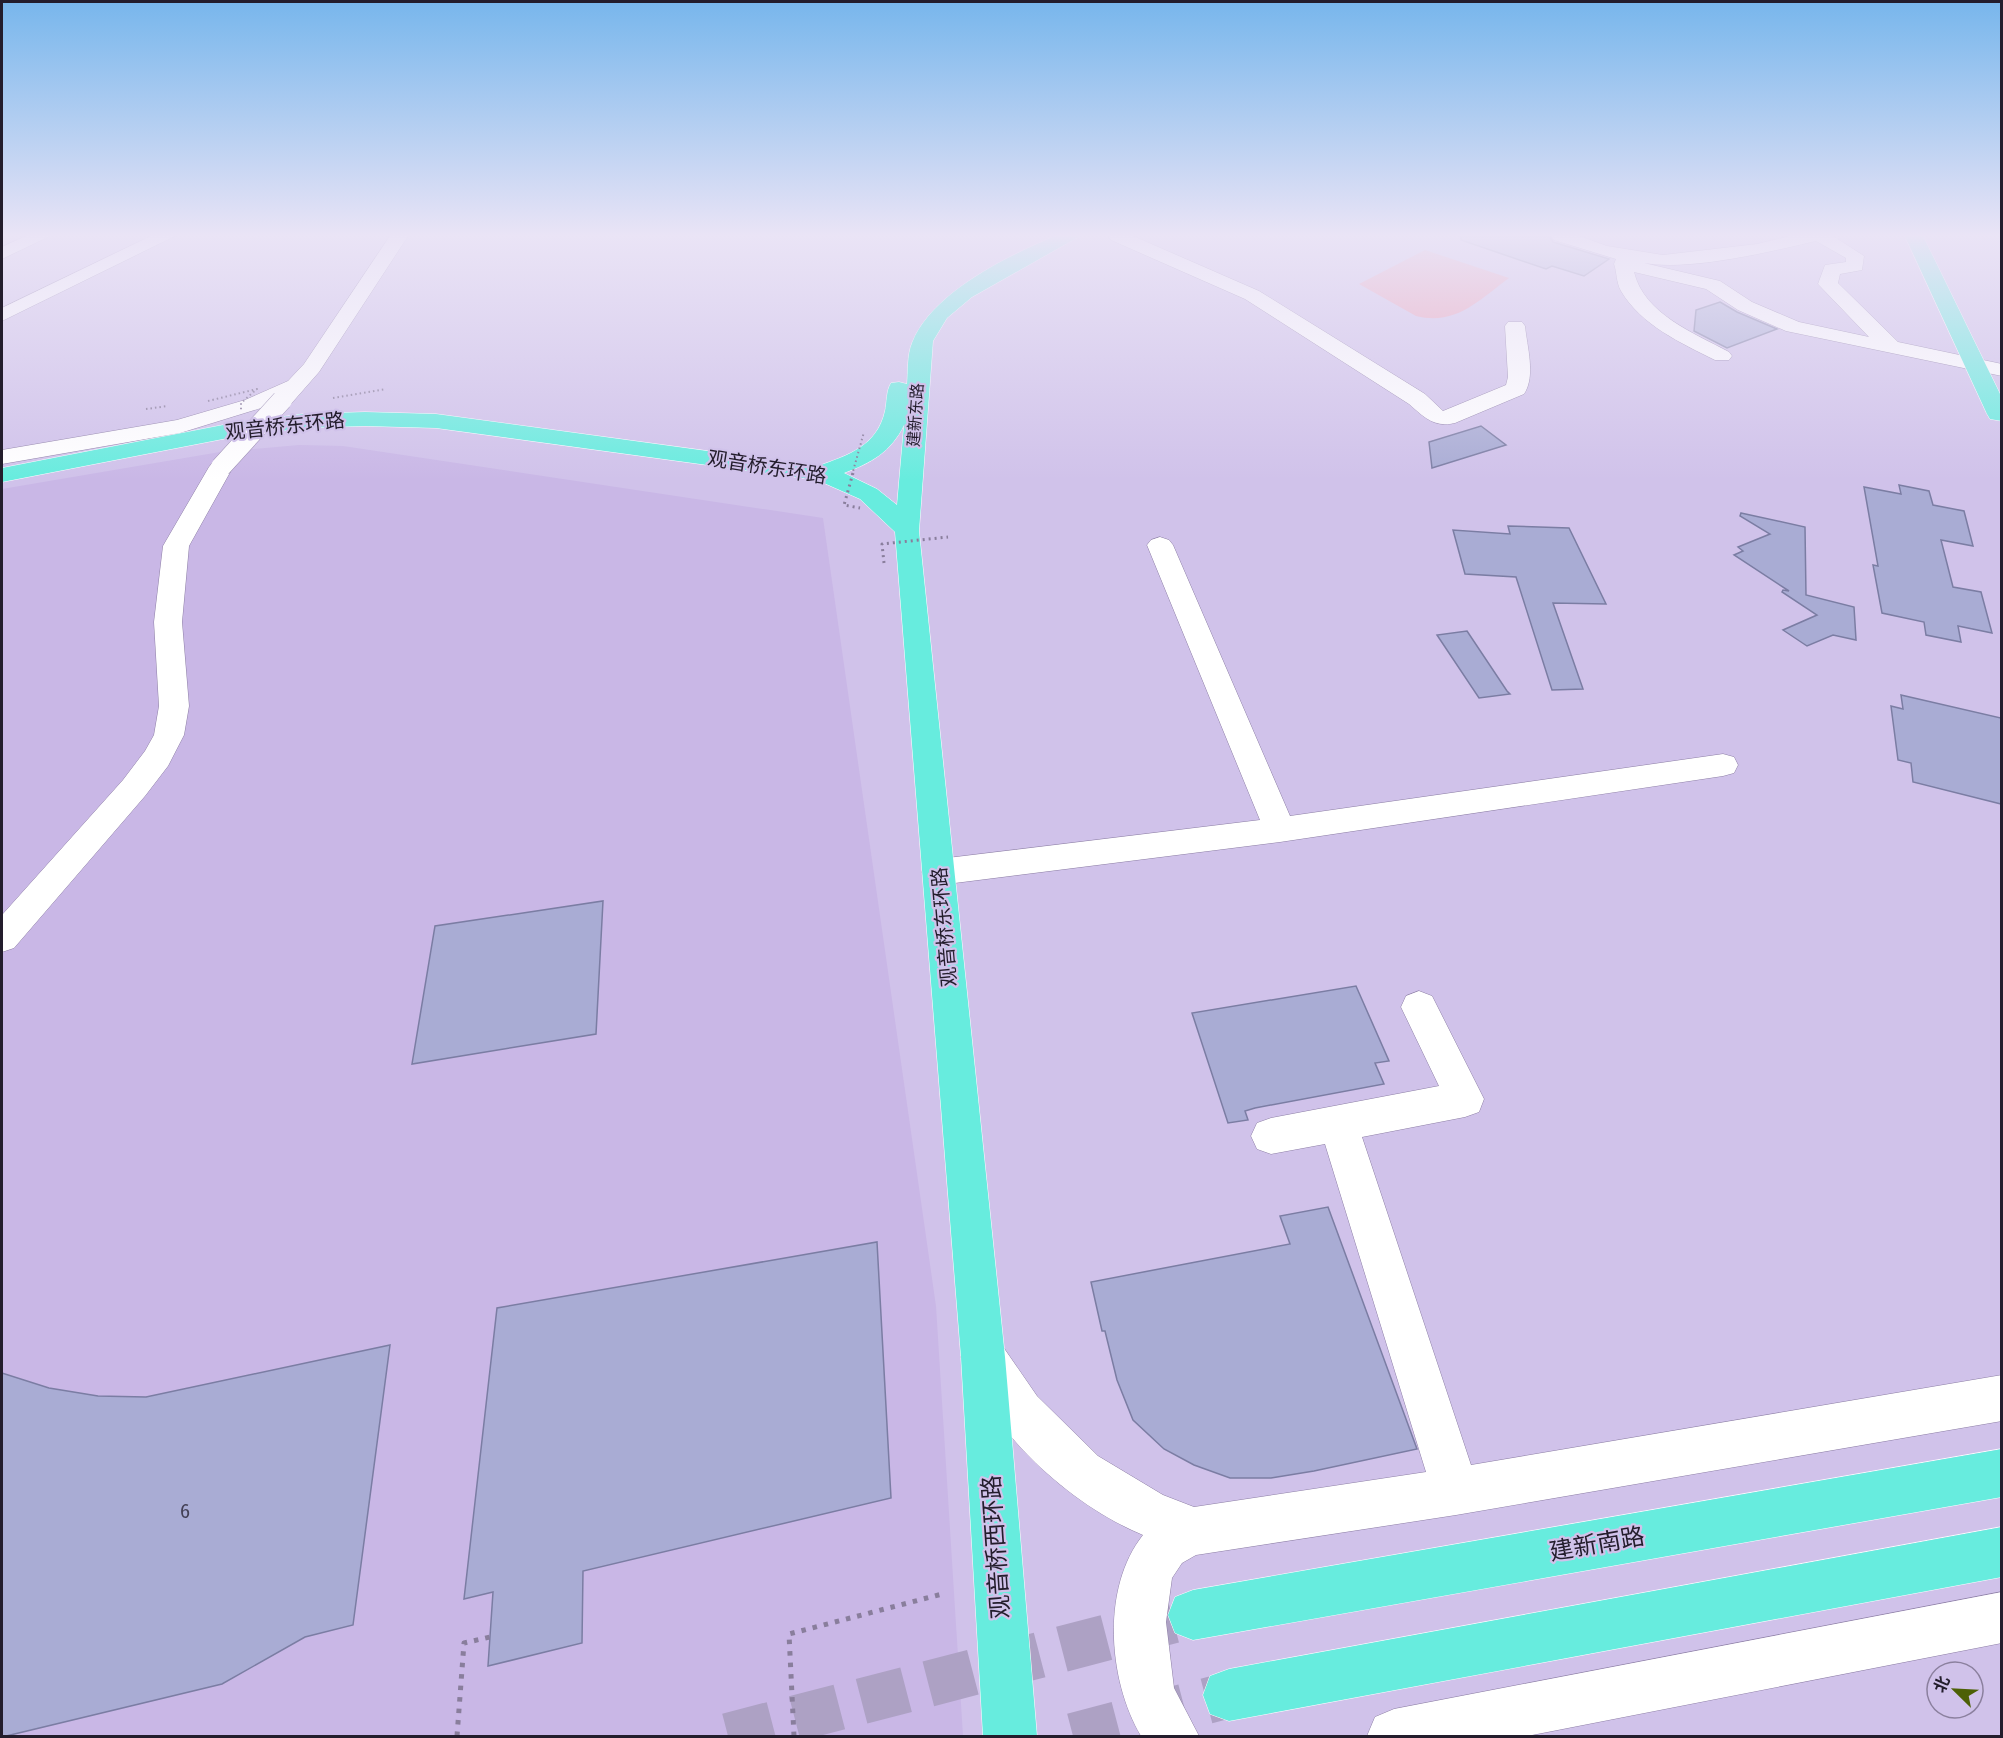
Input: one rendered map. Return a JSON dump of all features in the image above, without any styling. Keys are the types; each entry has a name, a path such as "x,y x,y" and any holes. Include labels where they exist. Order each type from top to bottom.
{"main road":[{"name":"建新东路","path":"820,473 863,456 887,438 895,424 898,410 902,343 910,326 918,317"},
{"name":"建新东路","path":"907,531 921,345 928,329 938,317"},
{"path":"1952,317 2000,414"},
{"path":"1970,317 1999,373"},
{"name":"观音桥东环路","path":"2,475 223,432 303,421 365,419 436,421 820,473 862,488 884,505 907,531 983,1357"},
{"name":"观音桥西环路","path":"983,1357 1010,1737"},
{"name":"建新南路","path":"1193,1616 2001,1473"},
{"path":"1229,1695 2001,1552"}],"street":[{"path":"2,938 14,910 134,788 157,758 169,735 174,706 168,622 176,546 221,467 289,393 327,346 346,317"},
{"path":"1287,317 1417,399 1437,417 1447,418 1516,389 1519,377 1515,326"},
{"path":"1656,317 1722,356"},
{"path":"1770,317 1793,327 1973,362 1999,373"},
{"path":"1861,317 1890,346"},
{"path":"2,457 180,426 289,393"},
{"path":"1160,545 1280,830"},
{"path":"939,872 1280,830 1723,765"},
{"path":"1271,1136 1465,1099 1419,1007"},
{"path":"1338,1123 1456,1491"},
{"path":"983,1357 1021,1412 1081,1473 1148,1513 1194,1531"},
{"path":"1172,1737 1154,1708 1143,1665 1141,1607 1149,1572 1165,1546 1194,1531 1456,1491 2001,1398"},
{"path":"1394,1737 2001,1617"}],"path":[{"path":"860,508 844,505 864,432"},
{"path":"884,563 882,544 948,537"},
{"path":"794,1737 789,1634 946,1593"},
{"path":"457,1737 464,1643 490,1637"}],"shaded area":[{"path":"299,445 343,446 823,518 936,1306 963,1736 2,1736 2,489 220,452"}],"building":[{"path":"1695,317 1749,317 1777,329 1727,348 1694,331"},
{"path":"1481,426 1506,445 1432,468 1429,442"},
{"path":"1899,485 1929,491 1933,505 1964,511 1973,546 1941,540 1953,587 1981,592 1992,633 1958,626 1961,642 1926,635 1924,622 1882,613 1873,565 1878,566 1864,487 1901,494"},
{"path":"1741,513 1805,527 1806,595 1854,607 1856,640 1833,635 1807,646 1783,630 1817,615 1782,592 1783,590 1789,591 1734,555 1743,551 1738,547 1770,534 1740,516"},
{"path":"1508,526 1569,528 1606,604 1553,603 1583,689 1552,690 1516,577 1465,574 1453,530 1510,534"},
{"path":"1467,631 1510,694 1479,698 1437,635"},
{"path":"1901,695 2001,718 2001,804 1913,782 1911,763 1898,760 1891,706 1903,709"},
{"path":"603,901 596,1034 412,1064 435,926"},
{"path":"1356,986 1389,1061 1375,1063 1384,1084 1255,1108 1245,1111 1248,1120 1228,1123 1192,1013"},
{"path":"1328,1207 1417,1449 1271,1478 1230,1478 1194,1465 1164,1449 1133,1420 1117,1380 1105,1331 1102,1331 1091,1282 1290,1244 1280,1216"},
{"path":"877,1242 891,1498 583,1571 582,1643 488,1666 493,1592 464,1599 497,1308"},
{"path":"390,1345 353,1625 305,1637 222,1684 2,1737 2,1373 49,1388 98,1396 146,1397"}],"tunnel":[{"path":"728,1736 1193,1615"},
{"path":"1073,1736 1229,1695"}]}
